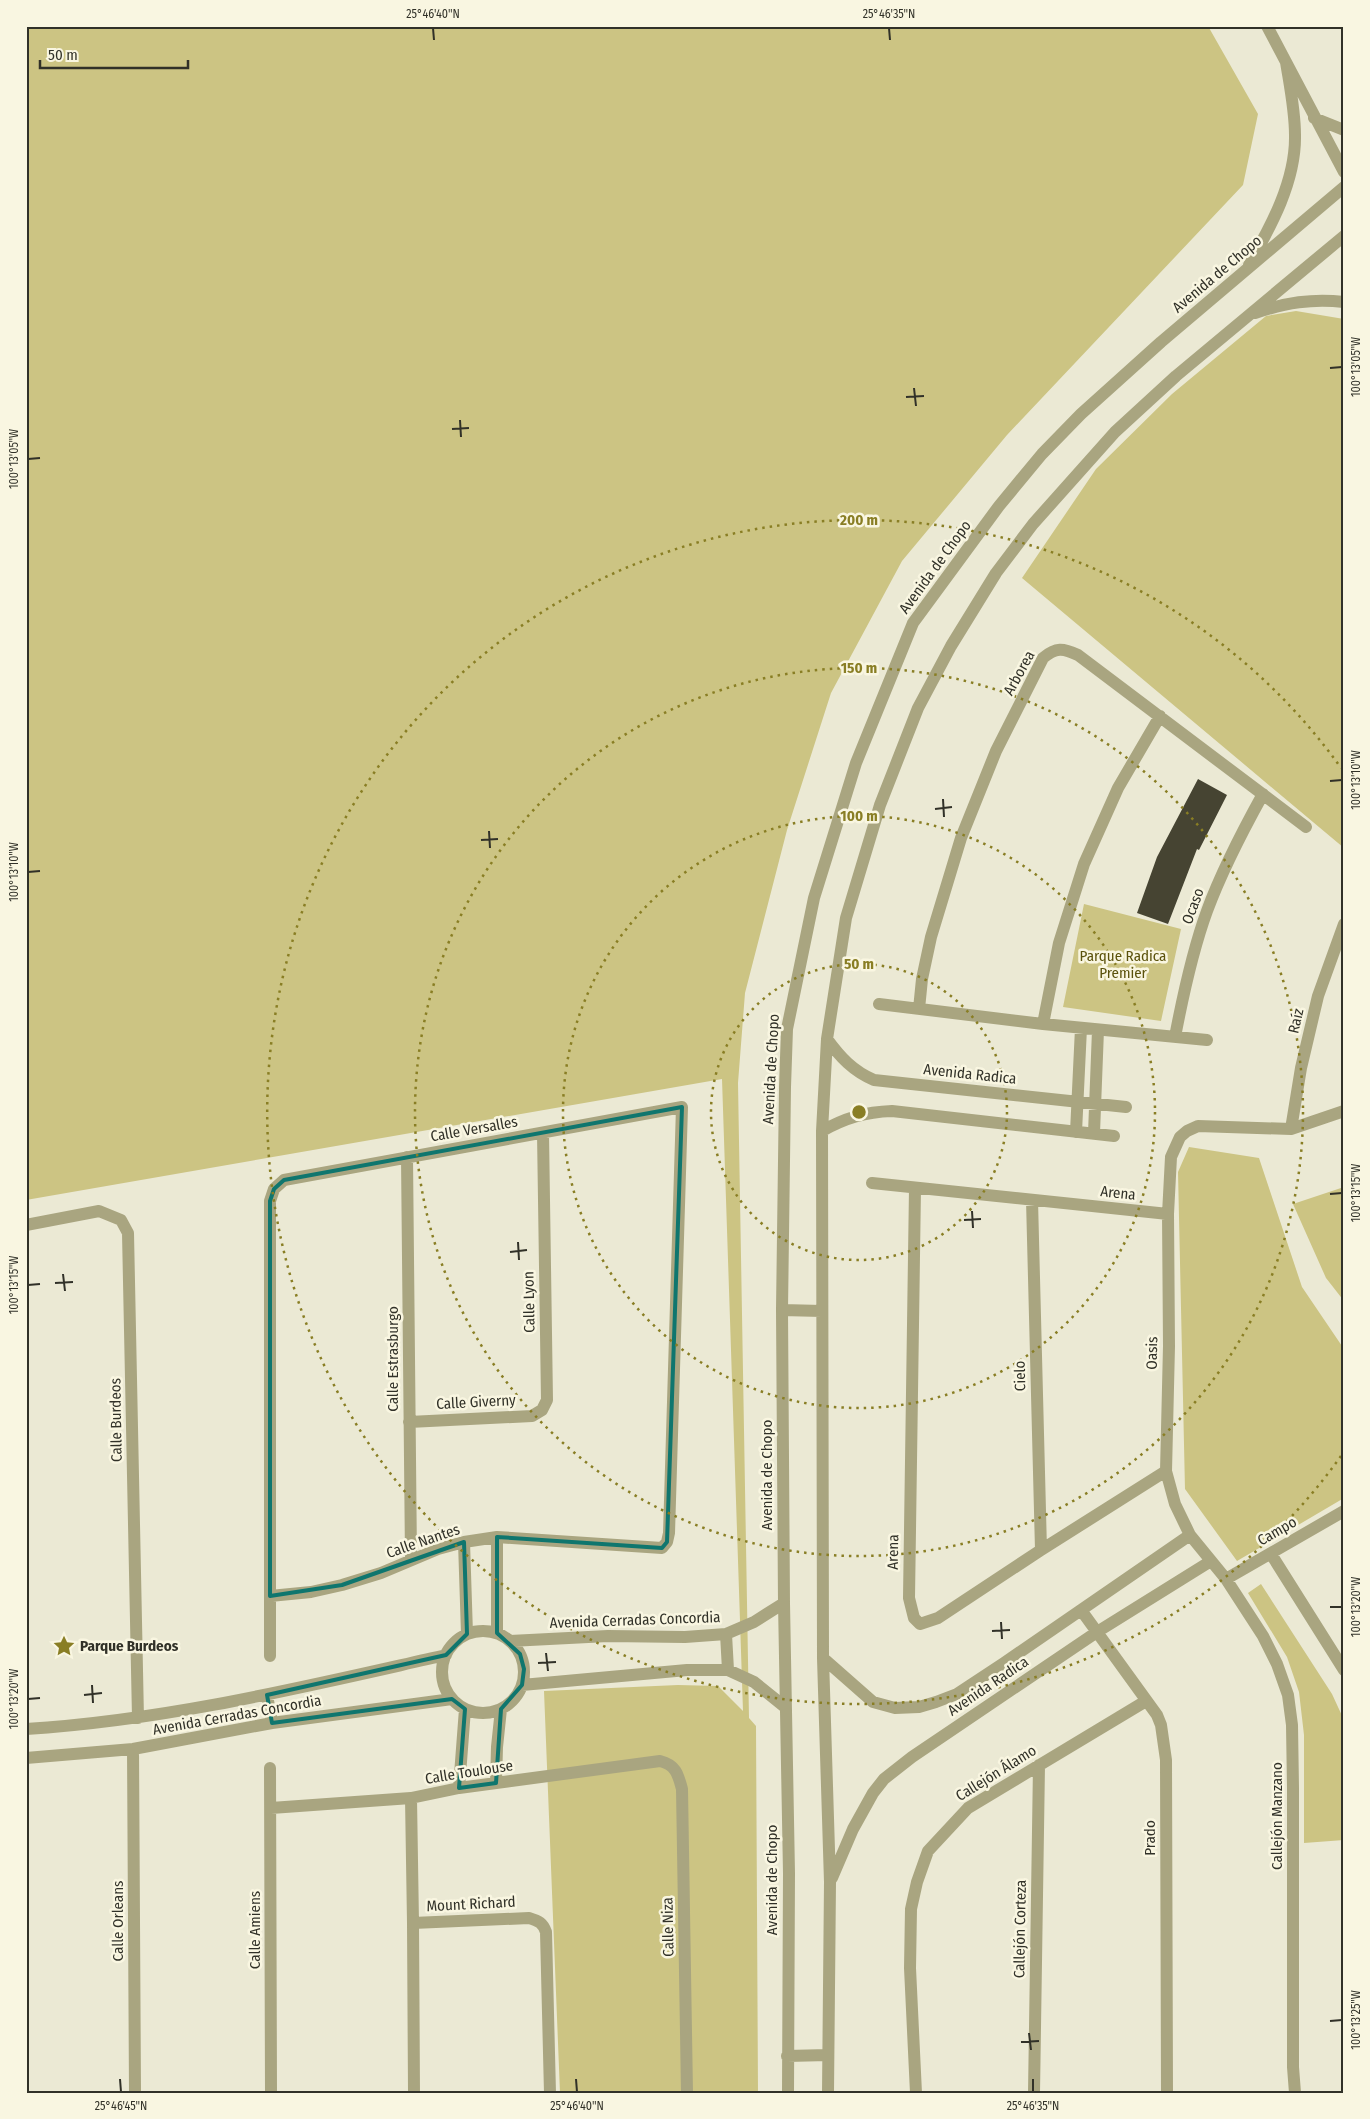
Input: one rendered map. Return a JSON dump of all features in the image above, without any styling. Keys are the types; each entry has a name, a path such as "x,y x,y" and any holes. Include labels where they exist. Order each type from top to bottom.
{"street":[{"path":"1267,26 1344,172"},
{"path":"1245,272 1266,234 1282,196 1293,159 1295,136 1294,108 1286,62"},
{"path":"1314,118 1344,130"},
{"name":"Avenida de Chopo","path":"788,2093 789,1873 785,1707 782,1310 787,1030 814,898 856,763 913,624 999,506 1042,454 1081,414 1161,342 1344,187"},
{"path":"828,2093 830,1882 823,1658 822,1131 827,1040 846,918 880,805 918,708 951,646 996,573 1032,524 1122,426 1176,376 1344,236"},
{"path":"1248,315 1300,301 1324,299 1344,302"},
{"name":"Arborea","path":"919,1009 922,979 931,937 961,838 996,751 1043,658 1053,650 1060,649 1078,655 1306,827"},
{"path":"1042,1024 1058,943 1084,864 1118,788 1160,716"},
{"name":"Ocaso","path":"1174,1037 1188,974 1207,912 1232,851 1263,794"},
{"name":"Raíz","path":"1291,1129 1301,1068 1318,996 1344,924"},
{"path":"879,1004 1042,1024 1207,1040"},
{"path":"1076,1132 1081,1028"},
{"path":"1094,1133 1098,1030"},
{"name":"Avenida Radica","path":"827,1040 846,1063 860,1074 874,1080 1126,1107"},
{"name":"Calle Versalles","path":"270,1596 270,1201 274,1189 284,1180 682,1107 669,1533"},
{"path":"1291,1129 1344,1110"},
{"path":"822,1131 853,1116 892,1111 1114,1136"},
{"name":"Oasis","path":"1211,1561 1190,1535 1175,1504 1166,1471 1168,1214 1171,1157 1180,1137 1198,1126 1291,1129"},
{"name":"Calle Lyon","path":"542,1410 547,1400 543,1133"},
{"name":"Calle Estrasburgo","path":"408,1158 411,1560"},
{"name":"Arena","path":"872,1183 1168,1214"},
{"name":"Arena","path":"915,1188 909,1598 914,1618 920,1624 925,1624 938,1618 1040,1550 1166,1471"},
{"name":"Cielo","path":"1032,1200 1040,1550"},
{"name":"Calle Burdeos","path":"26,1225 99,1212 121,1220 128,1233 138,1718"},
{"path":"782,1310 822,1311"},
{"name":"Calle Giverny","path":"410,1422 532,1416 542,1410"},
{"name":"Campo","path":"1226,1579 1344,1511"},
{"name":"Calle Nantes","path":"270,1596 311,1592 342,1585 381,1573 411,1560 464,1542 497,1537 662,1548 667,1542 669,1533"},
{"name":"Avenida Radica","path":"823,1658 873,1702 895,1708 919,1708 957,1694 1190,1535"},
{"path":"497,1537 497,1634"},
{"path":"464,1542 467,1634"},
{"path":"1271,1554 1344,1670"},
{"name":"Avenida Radica","path":"830,1882 853,1829 884,1779 920,1751 1097,1632 1211,1561"},
{"name":"Callejón Manzano","path":"1211,1561 1226,1579 1263,1636 1277,1664 1288,1695 1292,1725 1293,2067 1295,2093"},
{"path":"270,1596 270,1656"},
{"name":"Avenida Cerradas Concordia","path":"510,1641 608,1636 686,1637 726,1634 754,1622 784,1603"},
{"name":"Prado","path":"1081,1610 1157,1715 1161,1724 1166,1760 1167,2093"},
{"path":"482,1631 497,1634 510,1641 520,1654 524,1669 522,1685 514,1699 501,1709 483,1713 465,1709 452,1699 444,1686 442,1670 446,1655 454,1643 467,1634 482,1631"},
{"path":"726,1634 728,1670"},
{"name":"Avenida Cerradas Concordia","path":"26,1729 138,1718 267,1695 446,1655"},
{"path":"522,1685 687,1670 728,1670 754,1682 785,1707"},
{"path":"267,1695 272,1723"},
{"name":"Avenida Cerradas Concordia","path":"26,1758 133,1749 272,1723 452,1699"},
{"name":"Callejón Álamo","path":"916,2093 910,1968 910,1909 916,1882 928,1851 968,1808 1146,1700"},
{"path":"459,1788 465,1709"},
{"path":"496,1783 501,1709"},
{"name":"Calle Orleans","path":"133,1749 134,2093"},
{"name":"Calle Toulouse","path":"271,1808 410,1798 459,1788 660,1761 671,1764"},
{"name":"Calle Niza","path":"671,1764 678,1773 682,1789 687,2093"},
{"name":"Callejón Corteza","path":"1034,2093 1039,1765"},
{"name":"Calle Amiens","path":"270,1768 271,2093"},
{"path":"410,1798 414,2093"},
{"name":"Mount Richard","path":"413,1924 529,1918 539,1921 544,1925 546,1932 550,2093"},
{"path":"787,2056 828,2055"}],"highlighted area":[{"path":"682,1107 667,1542 662,1548 497,1537 497,1633 520,1654 524,1669 522,1685 501,1709 496,1783 459,1788 465,1709 452,1699 272,1723 267,1695 446,1655 467,1634 464,1542 342,1585 270,1596 270,1201 274,1189 284,1180"}],"green space":[{"path":"26,26 1208,26 1258,114 1243,185 1007,435 902,561 831,693 787,830 745,993 738,1083 749,1718 756,1726 758,2093 560,2093 544,1691 678,1685 718,1686 743,1711 722,1079 26,1200"},
{"path":"1296,311 1344,319 1344,848 1022,578 1096,469 1172,394 1266,316"},
{"name":"Parque Radica Premier","path":"1084,904 1181,929 1161,1021 1063,1007"},
{"path":"1189,1147 1259,1158 1302,1287 1344,1349 1344,1498 1237,1561 1185,1489 1178,1172"},
{"path":"1344,1187 1344,1301 1326,1278 1293,1204"},
{"path":"1261,1584 1332,1694 1344,1720 1344,1840 1304,1843 1304,1735 1299,1692 1287,1657 1248,1593"}],"building":[{"path":"1198,779 1227,795 1199,850 1197,849 1168,924 1137,913 1157,857"}],"place":[{"name":"Parque Burdeos","path":"64,1646"}]}
